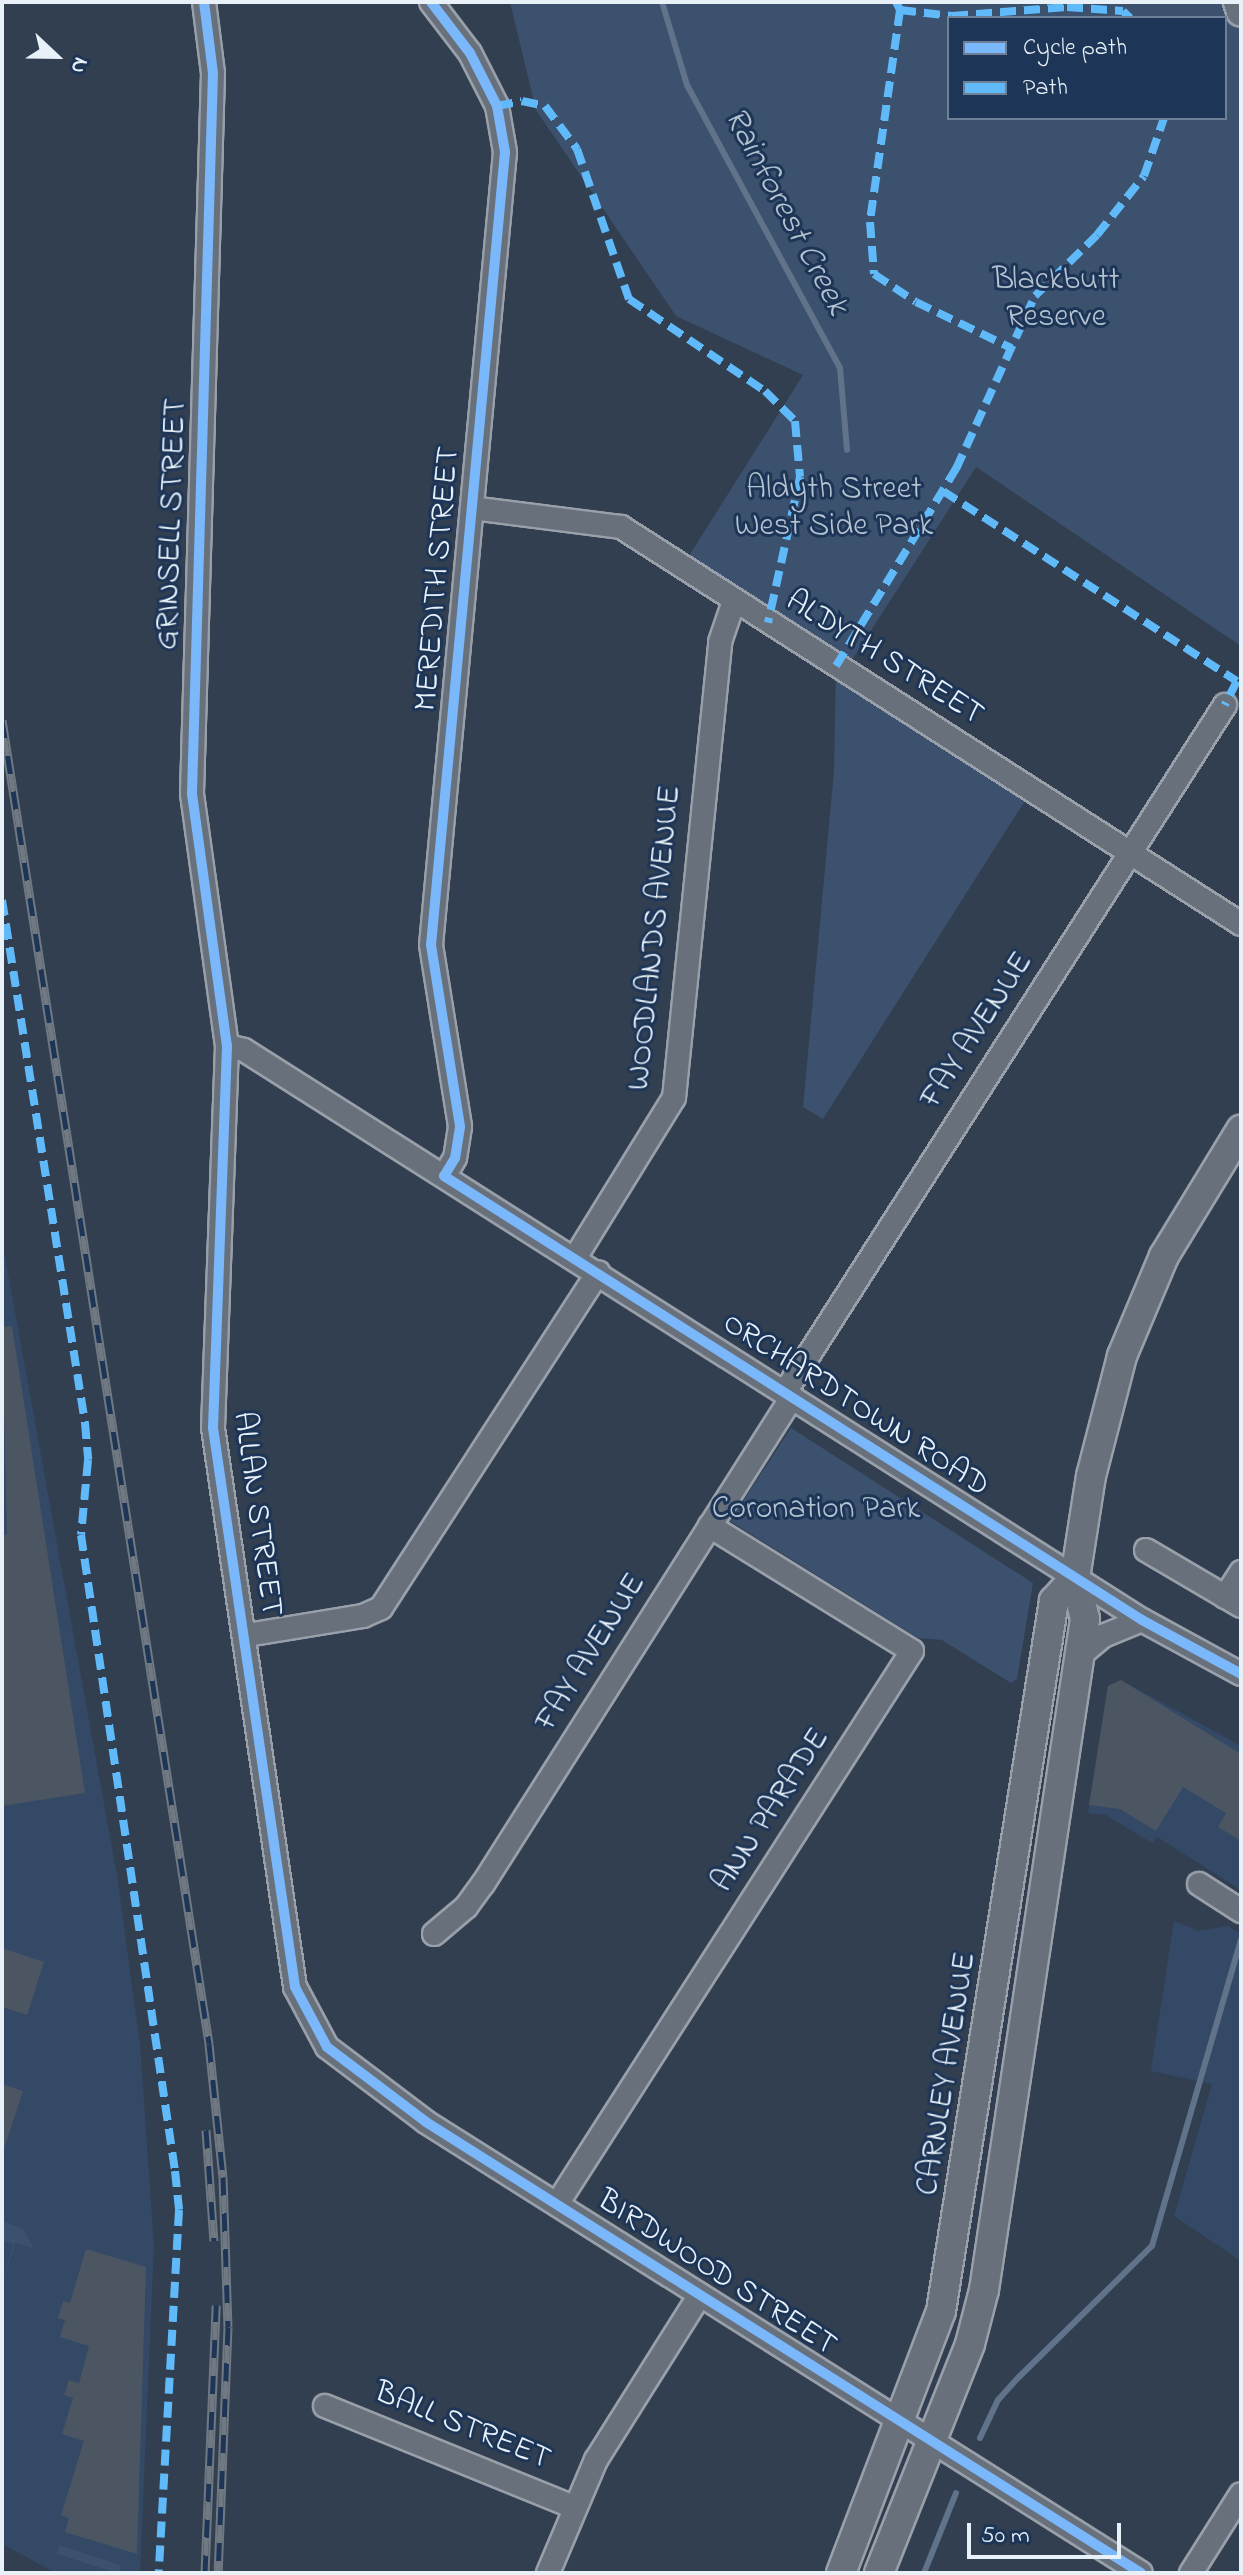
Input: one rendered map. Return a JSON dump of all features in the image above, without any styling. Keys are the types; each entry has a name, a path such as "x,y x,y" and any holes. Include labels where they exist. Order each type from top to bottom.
{"main road":[{"path":"1238,2 1241,12"},
{"name":"CARNLEY AVENUE","path":"879,2573 970,2344 989,2265 1085,1619 1075,1578 1091,1476 1122,1356 1164,1256 1241,1130"},
{"name":"CARNLEY AVENUE","path":"841,2573 936,2325 954,2251 1054,1601 1075,1578"}],"street":[{"name":"GRINSELL STREET","path":"204,2 213,73 192,794 227,1046"},
{"name":"MEREDITH STREET","path":"431,2 470,53 497,106 505,152 431,945 460,1127 455,1158 444,1176"},
{"name":"ALDYTH STREET","path":"472,508 614,523 1241,924"},
{"name":"WOODLANDS AVENUE","path":"575,1258 674,1098 720,642 734,601"},
{"name":"FAY AVENUE","path":"434,1934 466,1907 483,1884 1225,705"},
{"name":"ORCHARDTOWN ROAD","path":"227,1046 244,1050 598,1272 1142,1620 1241,1674"},
{"name":"ALLAN STREET","path":"227,1046 213,1428 247,1635 295,1987"},
{"path":"247,1635 363,1616 381,1608 598,1272"},
{"name":"ANN PARADE","path":"557,2204 912,1651 710,1526"},
{"path":"1146,1550 1233,1602 1241,1572"},
{"path":"1078,1657 1103,1636 1142,1620"},
{"path":"1199,1884 1241,1911"},
{"name":"BIRDWOOD STREET","path":"295,1987 311,2024 354,2071 557,2204 1141,2573"},
{"path":"548,2573 574,2507 611,2433 700,2295"},
{"name":"BALL STREET","path":"325,2406 574,2507"},
{"path":"1191,2573 1241,2494"}],"shaded area":[{"path":"2,1240 117,1875 140,2044 154,2245 140,2573 56,2573 2,2544"},
{"path":"1121,1680 1241,1746 1241,1890 1157,1837 1152,1843 1106,1815 1088,1813 1108,1686"},
{"path":"1174,1921 1199,1931 1228,1926 1241,1934 1241,2261 1174,2216 1212,2084 1151,2071"}],"green space":[{"name":"Blackbutt Reserve","path":"510,2 1241,2 1241,646 976,467 845,671 1031,791 823,1119 803,1107 834,771 836,666 682,567 803,375 676,316 536,110"},
{"name":"Coronation Park","path":"791,1428 1033,1583 1017,1679 1011,1683 942,1640 918,1638 730,1521"},
{"path":"2,2221 22,2228 32,2248 15,2243 2,2287 13,2244 2,2240"},
{"path":"59,2545 121,2565 116,2573 56,2554"}],"building":[{"path":"12,1326 85,1793 2,1806 2,1535 7,1534 2,1327"},
{"path":"1121,1680 1241,1754 1241,1841 1218,1827 1226,1813 1183,1787 1156,1831 1120,1809 1089,1805 1108,1686"},
{"path":"2,1948 44,1962 27,2015 2,2007"},
{"path":"2,2084 23,2091 5,2146 2,2145"},
{"path":"86,2249 146,2267 137,2554 65,2532 69,2518 61,2515 84,2441 62,2434 73,2398 64,2395 69,2380 79,2383 89,2346 60,2337 65,2320 58,2318 63,2301 70,2303"}],"waterway":[{"name":"Rainforest Creek","path":"662,2 687,85 840,368 847,450"},
{"path":"980,2438 998,2400 1152,2246 1241,1940"},
{"path":"924,2573 956,2493"}],"railway":[{"path":"2,720 209,2044 223,2177 228,2327 218,2573"},
{"path":"206,2130 214,2241"},
{"path":"205,2573 216,2305"}],"marked path":[{"path":"896,2 900,10 952,16"},
{"path":"952,16 1067,7 1123,11 1128,16"},
{"path":"900,10 870,222 874,274 916,302 1011,348"},
{"path":"497,106 522,101 545,106 577,149 629,299 765,391 795,421 800,477 768,623"},
{"path":"836,666 956,469 1035,296 1097,235 1144,176 1163,120"},
{"path":"943,491 1237,681 1225,705"},
{"path":"2,900 85,1423 88,1460 81,1535 179,2210 159,2573"}],"cycle path":[{"path":"204,2 213,73 192,794 227,1046 213,1428 295,1987 327,2047 426,2122 1141,2573"},
{"path":"431,2 470,53 497,106 505,152 431,945 460,1127 455,1158 444,1176 1142,1620 1241,1674"}],"park label":[{"name":"Aldyth Street West Side Park","path":"834,510"}]}
